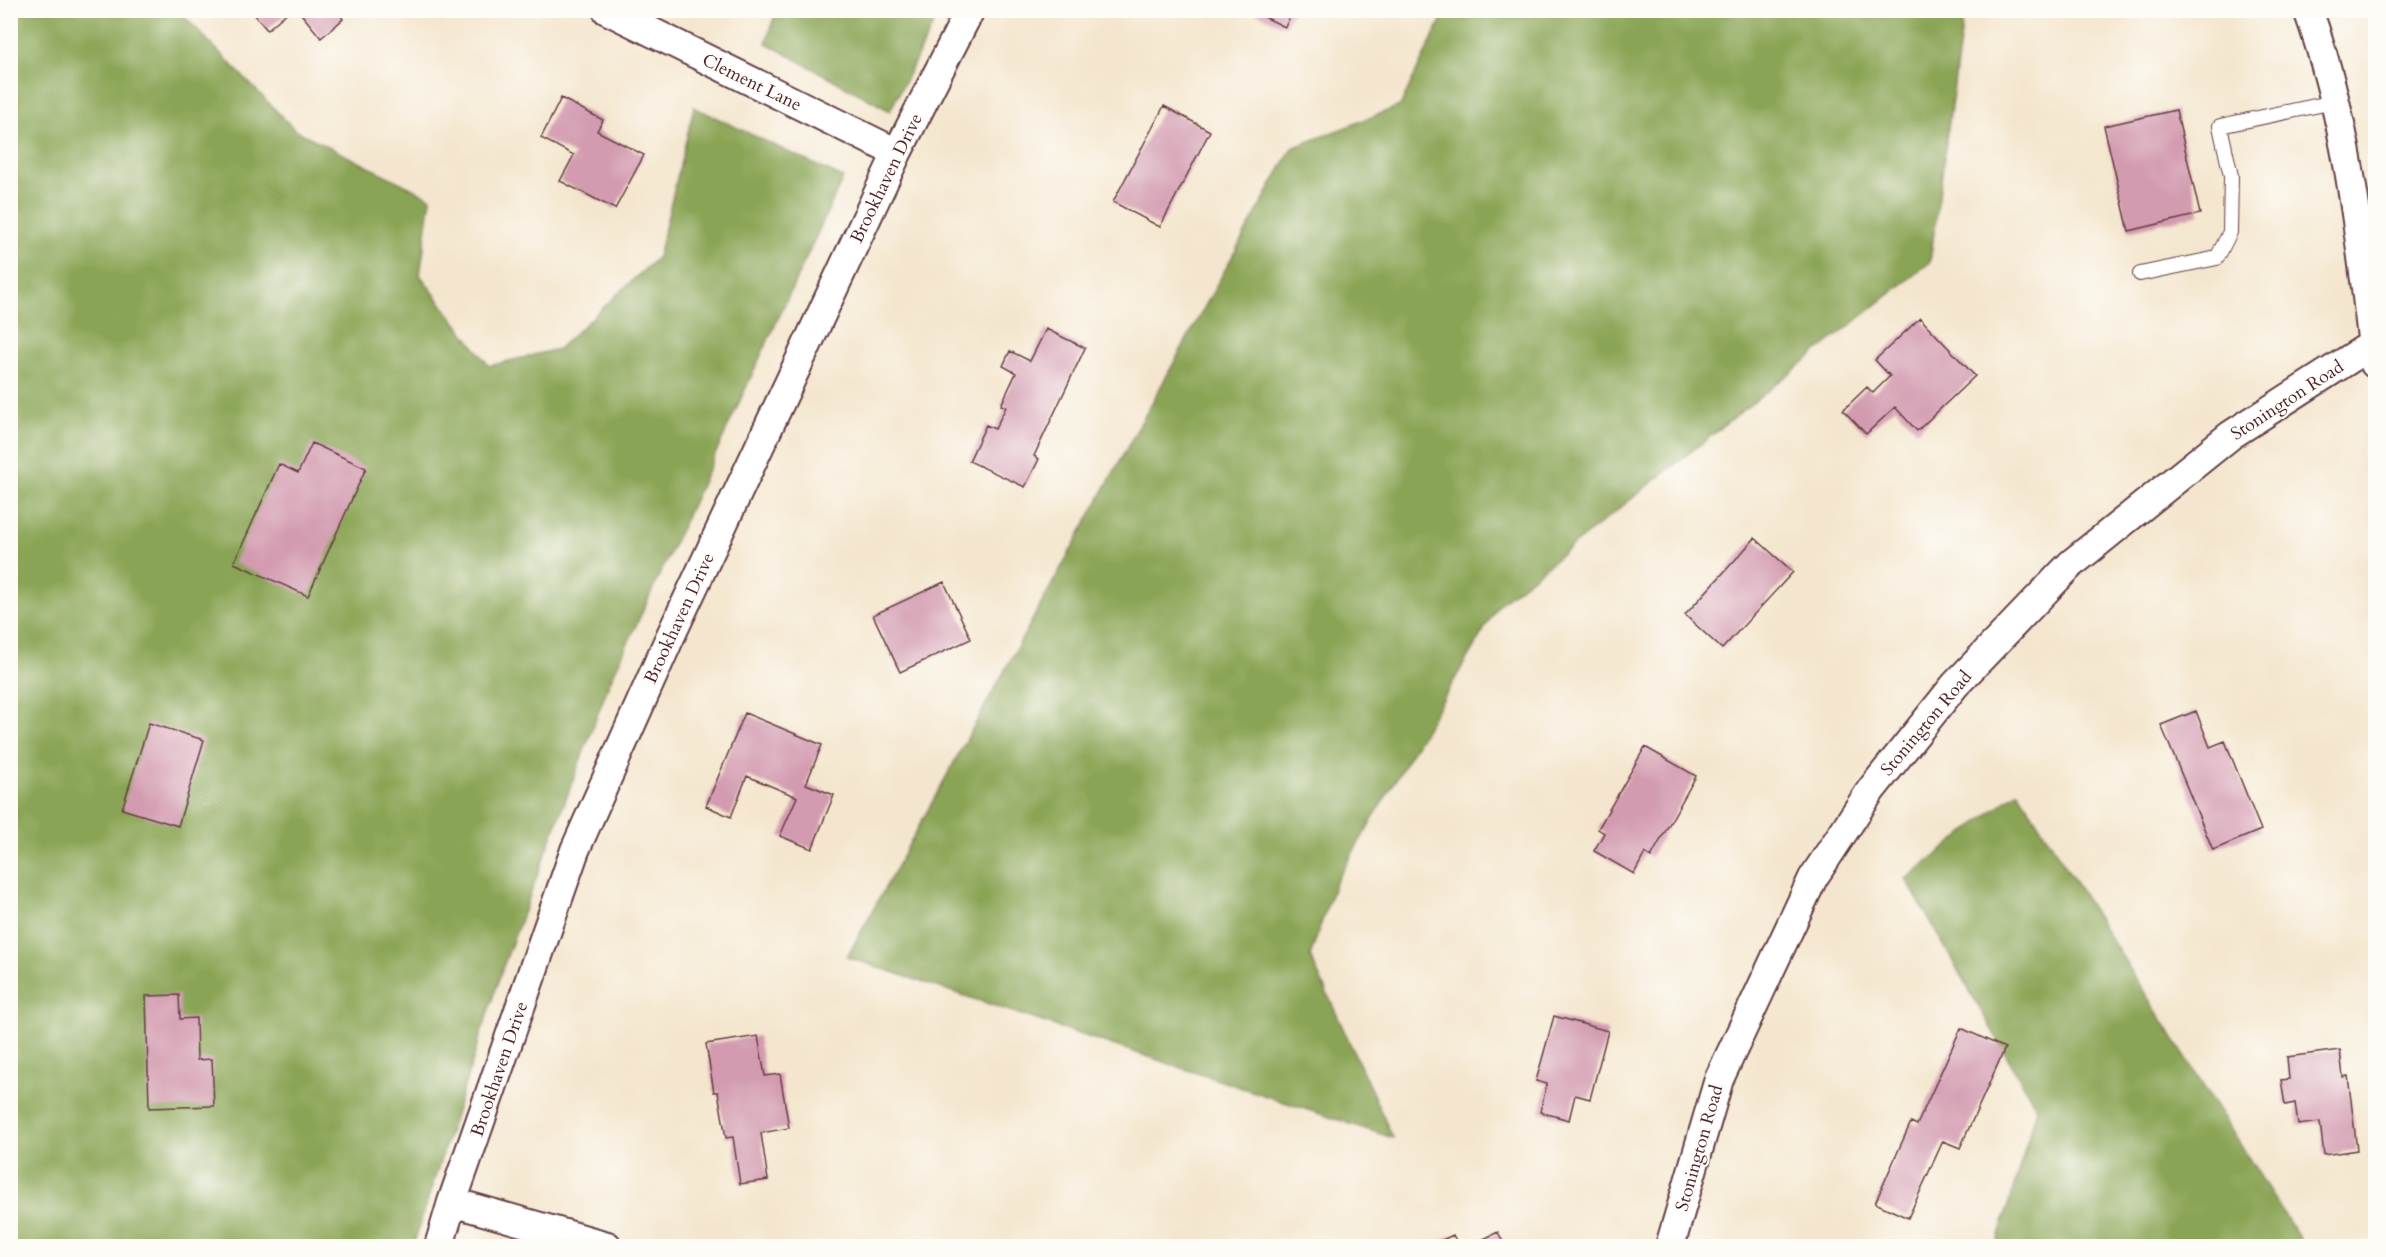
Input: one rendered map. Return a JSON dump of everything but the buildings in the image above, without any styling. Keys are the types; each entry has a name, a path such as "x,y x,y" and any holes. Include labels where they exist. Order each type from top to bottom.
{"street":[{"name":"Clement Lane","path":"607,10 897,153"},
{"name":"Brookhaven Drive","path":"439,1246 452,1202 574,850 670,637 897,153 970,10"},
{"path":"2308,10 2319,39 2351,175 2374,355"},
{"name":"Stonington Road","path":"1670,1246 1719,1079 1813,878 1871,790 1955,685 2071,564 2231,435 2374,355"},
{"path":"452,1202 607,1246"}],"lane":[{"path":"2140,274 2217,258 2230,232 2231,176 2220,126 2334,102"}],"green space":[{"path":"776,10 940,11 890,111 766,43"},
{"path":"1446,10 1964,11 1930,262 1499,604 1335,883 1310,956 1393,1138 847,957 1292,148 1400,106"},
{"path":"10,11 179,11 295,130 431,198 420,275 489,366 558,349 658,257 694,107 843,178 609,684 500,975 413,1246 11,1246"},
{"path":"2018,791 2304,1246 1996,1246 2037,1109 1906,879"}]}
